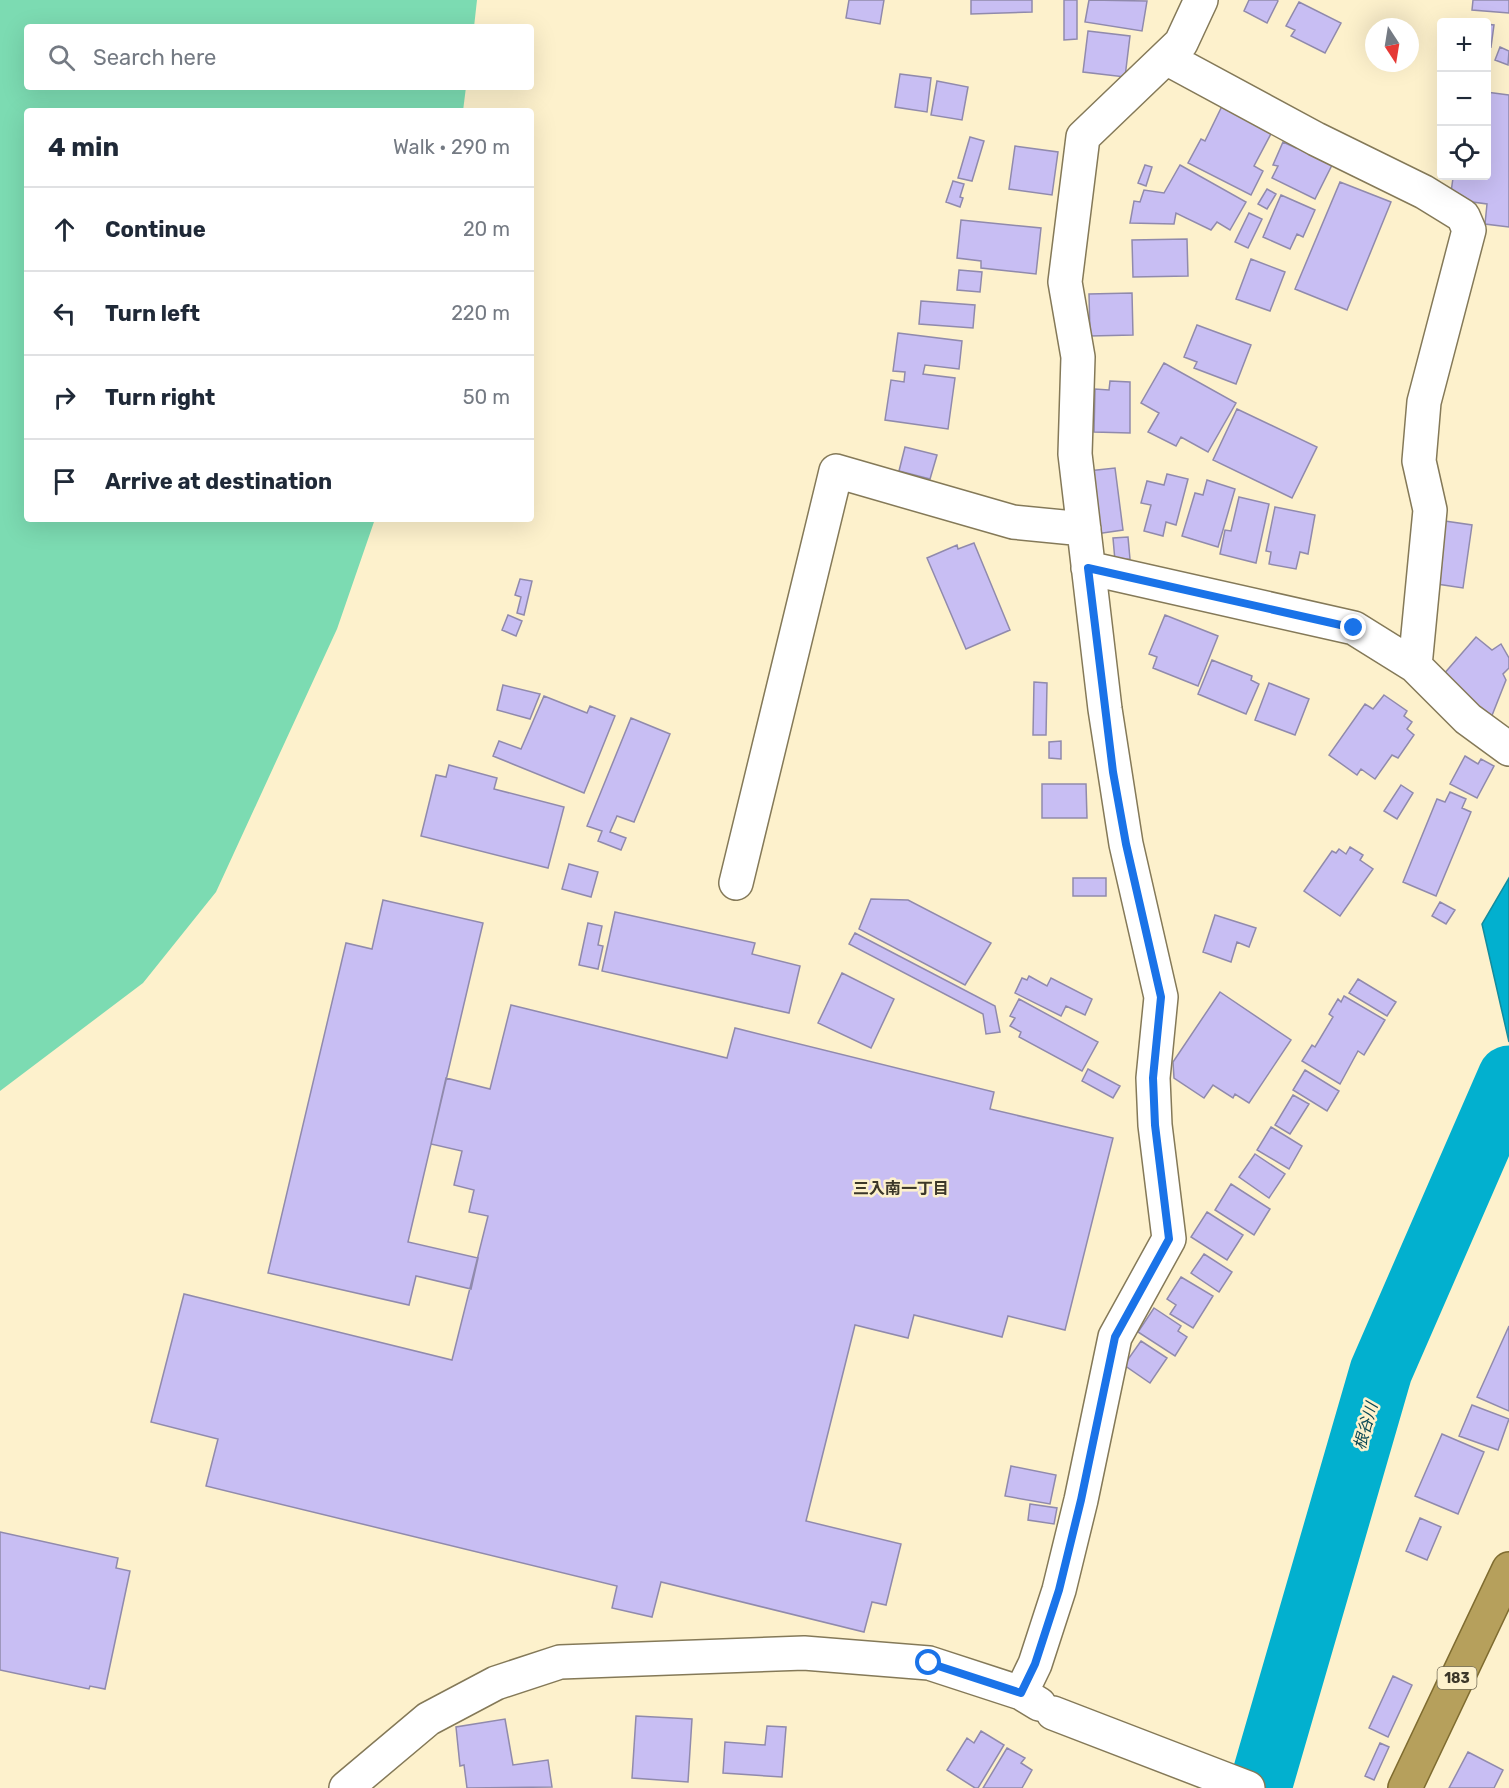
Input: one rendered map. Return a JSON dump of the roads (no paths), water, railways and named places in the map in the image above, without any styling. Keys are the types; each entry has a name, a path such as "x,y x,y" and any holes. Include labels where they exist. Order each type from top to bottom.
{"highway":[{"name":"183","path":"1405,1788 1509,1569"}],"street":[{"path":"1021,1693 1035,1664 1059,1590 1081,1500 1115,1337 1169,1239 1155,1125 1153,1078 1161,997 1119,802 1075,454 1078,357 1065,282 1083,137 1181,43 1201,0"},
{"path":"1166,57 1316,139 1424,192 1463,216 1469,230 1424,402 1419,461 1430,510 1415,666"},
{"path":"736,883 836,471 1013,522 1084,529"},
{"path":"1088,568 1354,628 1415,666 1468,719 1509,748"},
{"path":"346,1788 428,1719 496,1683 560,1662 804,1653 929,1663 1021,1693 1053,1713 1248,1788"}],"water":[{"path":"1509,878 1509,1042 1482,924"}],"waterway":[{"name":"根谷川","path":"1260,1788 1381,1371 1509,1077"}],"district":[{"name":"三入南一丁目","path":"901,1188"}]}
